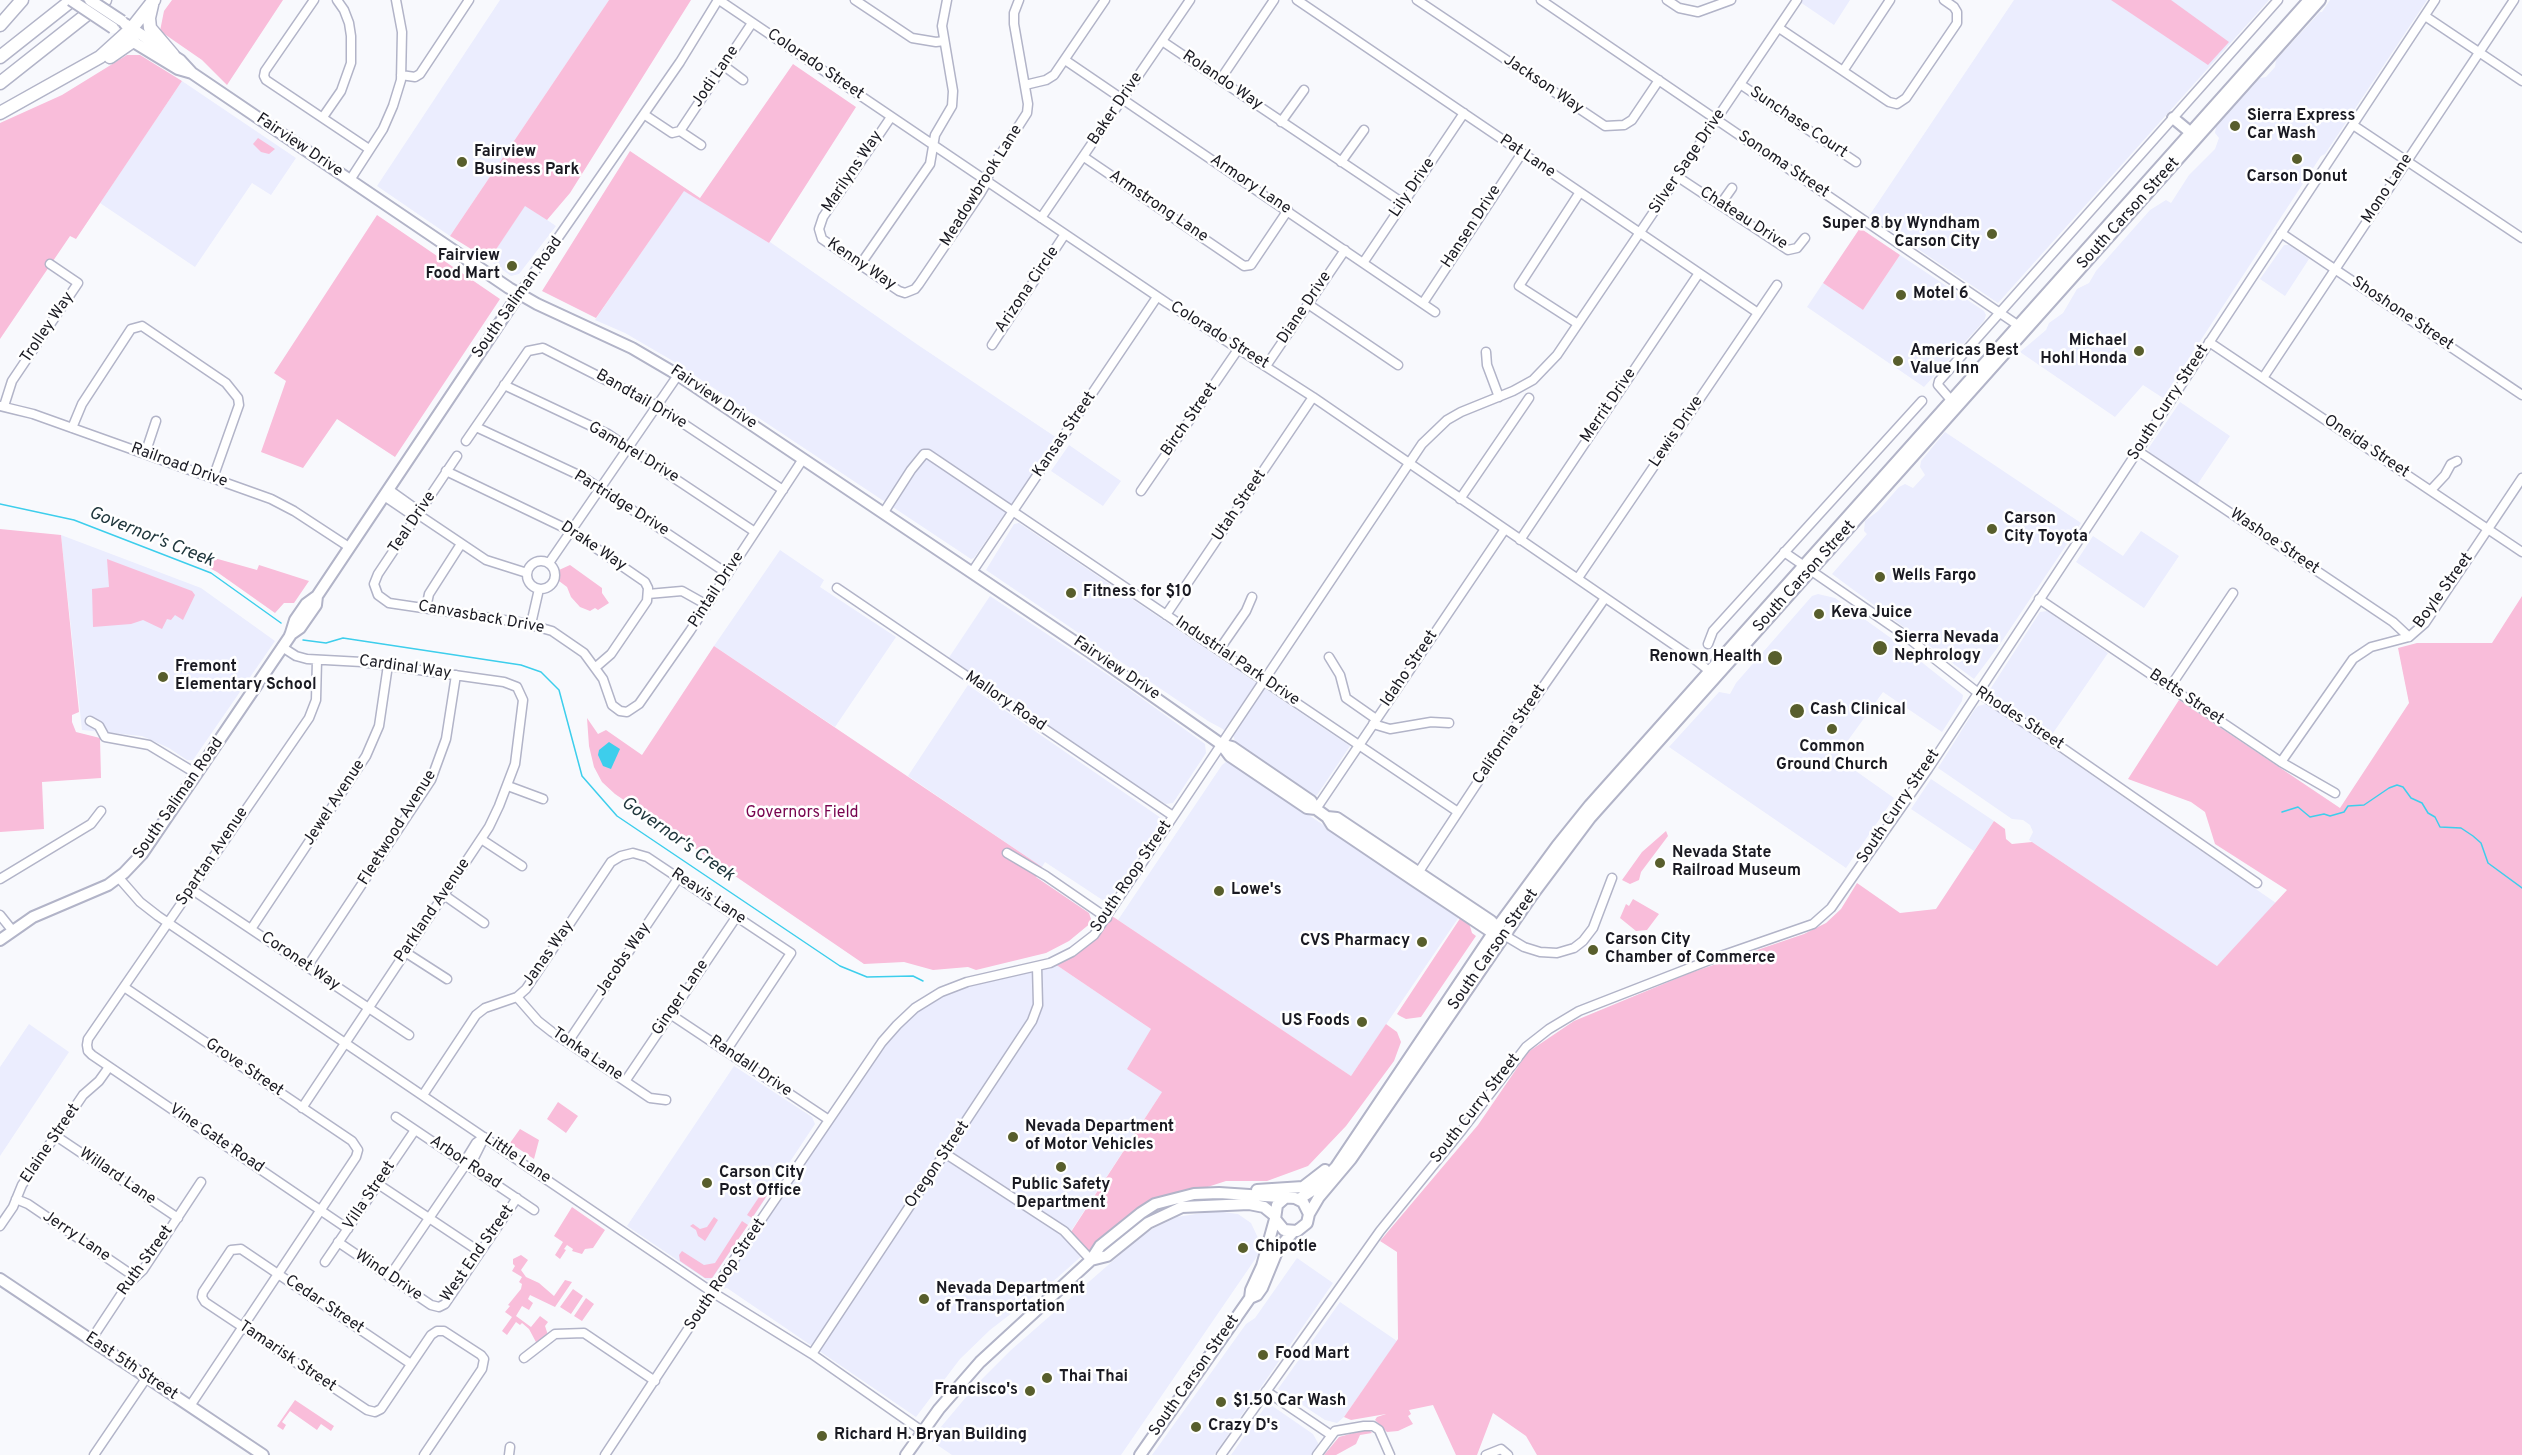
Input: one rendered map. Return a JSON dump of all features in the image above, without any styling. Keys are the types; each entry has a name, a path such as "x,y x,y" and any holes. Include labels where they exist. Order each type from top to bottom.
{"highway":[{"path":"0,25 22,0"},
{"path":"0,82 105,0"},
{"path":"0,113 100,57 154,0"},
{"path":"154,0 149,13 150,28 172,55"},
{"path":"0,57 69,2"}],"main road":[{"name":"Fairview Drive","path":"90,0 125,31 178,69 192,74"},
{"name":"South Carson Street","path":"1309,1214 1319,1197 1351,1159 1499,931 1578,820 1713,674 2316,0"},
{"name":"Fairview Drive","path":"69,2 172,55 192,74 519,294 632,348 678,375 884,512 1221,744 1232,747 1311,801 1316,809 1341,831 1499,931"},
{"path":"2173,117 2194,135"},
{"name":"South Saliman Road","path":"0,940 33,917 88,895 119,878 146,850 290,636 295,620 306,604 317,596 519,294"},
{"name":"Fairview Drive","path":"1327,817 1337,818 1499,931"},
{"name":"South Carson Street","path":"1299,1199 1313,1191 1327,1177 1425,1042"},
{"path":"1209,1193 1214,1190 1287,1190 1303,1187 1321,1174 1361,1125 1368,1120"},
{"path":"906,1455 948,1397 980,1362 1091,1260 1100,1246 1131,1220 1155,1204 1187,1195 1209,1193 1299,1199 1306,1205 1309,1214 1305,1226 1293,1232 1281,1244 1263,1288"},
{"path":"1274,1217 1277,1205 1286,1198"},
{"path":"1091,1260 1107,1256 1148,1223 1182,1208 1249,1204 1264,1207 1280,1227 1293,1232"},
{"name":"South Carson Street","path":"1140,1455 1250,1298 1266,1251 1274,1217"},
{"path":"1263,1288 1260,1282 1266,1264 1266,1251"},
{"name":"East 5th Street","path":"0,1279 263,1455"},
{"name":"South Carson Street","path":"1250,1298 1257,1295 1263,1288"}],"street":[{"path":"314,0 265,71 264,76 266,80 369,149"},
{"path":"323,117 341,91 351,63 349,23 344,10 336,0"},
{"path":"350,180 383,129 393,106 401,75 402,32 396,0"},
{"path":"401,75 415,77 420,74 468,0"},
{"name":"Colorado Street","path":"719,0 1157,297 1313,397 1713,674"},
{"name":"South Saliman Road","path":"519,294 645,115 719,0"},
{"path":"855,0 866,3 912,38 944,41"},
{"path":"860,265 930,164 934,135 950,111 954,99 942,26 947,0"},
{"name":"Meadowbrook Lane","path":"910,292 919,284 987,182 989,172 1027,113 1025,85 1014,24 1014,14 1019,0"},
{"path":"1025,85 1050,78 1065,60 1105,0"},
{"name":"Baker Drive","path":"1041,218 1190,0"},
{"path":"1220,80 1274,0"},
{"name":"Pat Lane","path":"1297,0 1758,313"},
{"name":"Jackson Way","path":"1417,0 1605,126 1624,126 1632,120 1659,80"},
{"name":"Sonoma Street","path":"1541,0 2022,328"},
{"path":"1669,1 1679,8 1698,12 1731,0"},
{"path":"1843,71 1890,0"},
{"path":"1779,28 1889,102 1898,104 1902,102 1956,23 1957,12 1944,0"},
{"path":"1953,404 1938,385 1939,381 2278,0"},
{"name":"South Curry Street","path":"1221,1455 1380,1231 1462,1130 1521,1051 1549,1029 1580,1011 1715,958 1795,930 1821,918 1836,901 1928,769 2436,0"},
{"name":"Mono Lane","path":"2263,378 2514,0"},
{"name":"Silver Sage Drive","path":"1545,369 1640,233 1795,1"},
{"path":"2425,16 2522,81"},
{"name":"Jodi Lane","path":"680,130 752,23"},
{"name":"Rolando Way","path":"1162,41 1403,203"},
{"name":"Armory Lane","path":"1065,60 1435,312"},
{"path":"723,66 743,80"},
{"name":"Sunchase Court","path":"1740,84 1856,162"},
{"path":"1281,122 1304,90"},
{"name":"Lily Drive","path":"1363,263 1464,113"},
{"path":"645,115 672,133 680,130 701,145"},
{"name":"Marilyns Way","path":"819,229 823,217 891,117"},
{"path":"2353,125 2522,238"},
{"path":"1341,162 1364,130"},
{"name":"Hansen Drive","path":"1423,303 1522,153"},
{"name":"Armstrong Lane","path":"1084,157 1244,266 1251,265 1288,210"},
{"name":"Chateau Drive","path":"1678,177 1788,250 1797,248 1805,238"},
{"path":"1720,205 1732,188"},
{"path":"1578,324 1519,286 1580,192"},
{"name":"Kenny Way","path":"819,229 822,239 899,291 910,292"},
{"name":"Shoshone Street","path":"2281,233 2522,395"},
{"name":"Arizona Circle","path":"992,345 1065,234"},
{"name":"Diane Drive","path":"1266,366 1345,250"},
{"name":"Trolley Way","path":"2,406 12,381 78,283 50,264"},
{"name":"Merrit Drive","path":"1520,540 1699,273"},
{"name":"Lewis Drive","path":"1578,579 1777,285"},
{"name":"Kansas Street","path":"972,572 1157,297"},
{"path":"1308,304 1398,365"},
{"path":"72,428 82,404 131,329 140,326 226,383 238,398 238,405 213,478"},
{"name":"Oneida Street","path":"2209,342 2522,552"},
{"name":"Bandtail Drive","path":"504,385 528,351 543,348 657,406 783,490"},
{"name":"Birch Street","path":"1141,491 1239,348"},
{"path":"1486,352 1487,365 1499,397"},
{"name":"South Roop Street","path":"605,1455 712,1292 882,1042 915,1008 940,993 967,982 1037,966 1072,952 1094,935 1422,444 1447,420 1472,406 1499,397 1533,380 1545,369"},
{"path":"549,563 678,375"},
{"path":"466,441 504,385"},
{"name":"Gambrel Drive","path":"504,385 608,434 755,532"},
{"name":"Utah Street","path":"1166,615 1313,397"},
{"path":"1460,499 1529,398"},
{"path":"1708,644 1713,631 1922,401"},
{"name":"Railroad Drive","path":"2,406 72,428 271,499 294,511 349,547"},
{"path":"145,454 156,422"},
{"name":"Partridge Drive","path":"476,427 583,477 728,574"},
{"name":"Washoe Street","path":"2138,451 2393,622 2409,637"},
{"name":"Industrial Park Drive","path":"884,512 911,470 925,454 1458,812"},
{"name":"Teal Drive","path":"376,591 374,584 378,574 457,456"},
{"name":"Pintail Drive","path":"623,711 632,710 639,704 707,606 803,459"},
{"path":"2431,490 2445,475 2451,464 2457,461"},
{"name":"Drake Way","path":"446,471 571,531 645,582 648,594"},
{"name":"Boyle Street","path":"2281,762 2353,659 2371,648 2409,637 2425,623 2522,478"},
{"path":"386,492 404,505 416,509 418,515 486,560 527,573"},
{"name":"Idaho Street","path":"1316,809 1505,529"},
{"path":"426,608 429,594 461,544"},
{"name":"Rhodes Street","path":"1784,552 1903,634 1977,693 2064,749 2257,883"},
{"path":"536,562 549,563 555,571 554,580 548,587 539,589 531,585 527,573 536,562"},
{"name":"Mallory Road","path":"837,588 1173,816"},
{"path":"531,624 539,589"},
{"name":"Canvasback Drive","path":"376,591 381,599 389,603 531,624 552,631 571,642 596,667 612,705 623,711"},
{"path":"596,667 611,654 647,601 648,594 682,591 707,606"},
{"path":"2170,687 2233,593"},
{"path":"1219,651 1246,611 1252,597"},
{"name":"California Street","path":"1418,873 1605,598"},
{"name":"Betts Street","path":"2039,599 2281,762 2335,792"},
{"name":"Cardinal Way","path":"282,647 298,657 388,665 513,685 523,698"},
{"path":"1329,657 1340,675 1346,698 1375,721 1390,729 1431,722 1449,723"},
{"name":"Spartan Avenue","path":"87,1047 88,1039 309,718 316,700 317,660"},
{"name":"Jewel Avenue","path":"251,929 366,756 379,726 388,665"},
{"name":"Fleetwood Avenue","path":"307,967 431,780 446,739 456,675"},
{"name":"Parkland Avenue","path":"302,1107 481,839 500,806 519,747 523,698"},
{"path":"90,721 99,726 105,737 149,745 197,774"},
{"path":"508,786 543,799"},
{"path":"0,879 91,824 101,811"},
{"path":"481,839 522,866"},
{"name":"Reavis Lane","path":"621,856 633,853 647,857 791,953 726,1051"},
{"path":"1007,853 1046,876 1107,918"},
{"name":"Janas Way","path":"423,1095 476,1015 491,1005 517,997 526,989 611,862 621,856"},
{"name":"Jacobs Way","path":"568,1042 680,877"},
{"name":"Little Lane","path":"119,878 140,902 168,922 712,1292 812,1354 922,1431"},
{"path":"1499,931 1524,947 1540,952 1557,953 1574,948 1583,942 1593,928 1612,878"},
{"name":"Coronet Way","path":"191,889 409,1035"},
{"path":"444,895 484,923"},
{"path":"0,915 12,930"},
{"name":"Ginger Lane","path":"626,1080 737,916"},
{"path":"405,952 447,979"},
{"name":"Oregon Street","path":"812,1354 1032,1022 1038,1005 1037,966"},
{"name":"Grove Street","path":"124,987 352,1141 358,1153 321,1210"},
{"name":"Tonka Lane","path":"517,997 538,1022 650,1098 666,1100"},
{"name":"Randall Drive","path":"670,1014 829,1120"},
{"name":"Vine Gate Road","path":"87,1047 90,1054 348,1229"},
{"name":"Elaine Street","path":"0,1226 83,1095 99,1081 109,1067"},
{"name":"Arbor Road","path":"396,1117 534,1210"},
{"name":"Villa Street","path":"325,1262 415,1130"},
{"name":"Willard Lane","path":"56,1136 177,1218"},
{"path":"389,1277 466,1164 472,1150 484,1137"},
{"path":"946,1154 1064,1231 1091,1260"},
{"name":"Ruth Street","path":"91,1340 135,1277 143,1270 201,1182"},
{"path":"378,1184 480,1252"},
{"name":"West End Street","path":"438,1307 445,1304 517,1198"},
{"name":"Jerry Lane","path":"16,1199 28,1204 135,1277"},
{"path":"190,1406 321,1210"},
{"name":"Wind Drive","path":"338,1242 431,1305 438,1307"},
{"name":"Cedar Street","path":"202,1297 231,1250 241,1249 411,1364"},
{"name":"Tamarisk Street","path":"202,1297 205,1302 367,1410 375,1412 381,1409 411,1364"},
{"path":"411,1364 431,1335 437,1331 444,1331 481,1355 484,1364 424,1455"},
{"path":"524,1358 555,1334 584,1333 655,1381"},
{"path":"94,1455 147,1377"},
{"path":"1266,1391 1331,1436"},
{"path":"1317,1455 1335,1431 1373,1426 1379,1430 1390,1455"},
{"path":"1486,1455 1501,1449 1508,1455"}],"shaded area":[{"path":"500,0 609,0 450,236 377,186"},
{"path":"1797,0 1850,0 1834,25"},
{"path":"2014,0 2269,0 1998,303 1869,216"},
{"path":"2330,0 2427,0 2325,154 2321,156 2163,398 2143,385 2115,417 2020,352 2046,330 2049,323 2063,313 2077,289 2089,283 2096,271 2150,210 2166,200 2171,203 2189,175 2215,149 2219,138 2215,133 2216,127 2260,78 2266,77 2275,67 2276,60 2322,12"},
{"path":"182,81 296,158 271,195 252,183 195,267 100,203"},
{"path":"684,190 770,242 1057,438 974,558 971,559 673,361 625,333 595,320"},
{"path":"525,205 556,226 519,274 511,276 489,260"},
{"path":"2284,245 2289,245 2309,259 2285,296 2260,279"},
{"path":"1900,255 1984,311 1986,315 1984,321 1924,387 1807,307 1823,283 1863,310"},
{"path":"2180,402 2230,436 2197,485 2150,453 2148,449"},
{"path":"1945,432 2081,523 1974,679 1832,574 1867,534 1864,531 1865,521 1878,511 1899,487 1905,484 1913,488 1925,475 1920,467 1921,461"},
{"path":"1069,445 1121,481 1103,506 1051,471"},
{"path":"1019,523 1350,746 1317,795 1314,797 1235,743 1234,737 1221,728 986,570 1014,524"},
{"path":"2141,531 2179,556 2144,608 2076,562 2093,536 2123,556"},
{"name":"Fremont Elementary School","path":"61,535 201,588 275,641 193,760 187,760 169,748 142,736 82,730"},
{"path":"780,550 824,580 820,587 896,637 835,727 714,646"},
{"path":"1818,594 1835,598 1895,641 1963,695 1962,701 1942,732 1883,692 1836,757 1894,798 1846,868 1669,747 1719,692 1730,694 1736,683 1812,596"},
{"path":"990,596 1126,687 1205,744 1206,753 1173,803 1166,804 1150,795 948,659"},
{"path":"2047,611 2108,653 2051,736 1992,697 1989,691 2040,612"},
{"path":"968,685 1161,818 1160,823 1107,903 1045,862 1042,867 908,776"},
{"path":"1986,704 2276,903 2217,966 2029,840 2033,832 2030,825 2023,820 2012,819 1938,768 1975,709"},
{"path":"1226,762 1232,763 1459,917 1351,1076 1118,920"},
{"path":"1931,779 1994,821 1974,851 1911,809"},
{"name":"Nevada Department of Transportation","path":"1052,962 1151,1029 1162,1092 1069,1234 1085,1253 990,1330 960,1359 916,1417 727,1288 712,1292 893,1030 937,994"},
{"path":"29,1024 69,1052 0,1156 0,1067"},
{"path":"734,1066 812,1117 815,1124 712,1279 707,1280 627,1226"},
{"path":"1215,1211 1238,1214 1251,1223 1259,1240 1258,1255 1121,1455 952,1455 930,1440 977,1384 1011,1350 1139,1238 1177,1217"},
{"path":"1297,1258 1333,1283 1214,1455 1152,1455 1246,1324 1255,1318"},
{"path":"1340,1302 1397,1341 1344,1417 1337,1423 1325,1420 1278,1389"},
{"path":"1268,1403 1313,1434 1318,1443 1318,1449 1314,1455 1231,1455"}],"green space":[{"path":"172,0 283,0 227,85 202,60 160,31 164,11"},
{"path":"609,0 691,0 570,193 547,220 525,206 489,260 450,236"},
{"path":"2111,0 2171,0 2229,42 2208,65"},
{"path":"127,55 140,55 182,81 76,239 70,236 0,339 0,123 62,95"},
{"path":"793,64 856,107 769,243 684,191 596,318 542,291 630,151 700,198"},
{"path":"258,138 275,149 269,154 261,152 253,144"},
{"path":"377,215 500,299 395,457 337,419 303,468 261,452 286,381 274,373"},
{"path":"1860,228 1900,255 1863,310 1823,283"},
{"path":"0,529 61,535 79,712 72,715 72,722 76,732 100,738 101,778 42,782 44,829 0,832"},
{"path":"200,554 257,570 259,565 309,581 294,603 284,603 275,613 217,572 198,562"},
{"path":"107,559 192,591 195,595 183,620 175,615 171,620 167,619 162,629 143,620 131,624 93,627 92,589 109,587"},
{"path":"570,565 602,588 602,593 609,603 598,610 595,608 590,611 580,607 571,597 567,587 559,581 559,570"},
{"path":"2522,596 2522,1455 1537,1455 1526,1436 1493,1413 1477,1455 1456,1455 1433,1405 1409,1410 1411,1414 1408,1416 1413,1424 1398,1431 1387,1432 1375,1420 1386,1414 1351,1420 1344,1417 1398,1339 1397,1252 1380,1241 1478,1125 1528,1052 1574,1021 1690,973 1804,934 1826,923 1841,909 1857,883 1900,913 1936,909 1994,821 2005,829 2006,839 2012,844 2032,842 2217,966 2287,890 2215,844 2205,812 2191,802 2128,779 2179,700 2340,808 2409,703 2398,648 2417,643 2492,643"},
{"name":"Governors Field","path":"714,646 1042,867 1036,877 1089,913 1092,922 1069,941 1046,953 976,970 968,967 933,970 904,962 864,964 615,794 602,782 594,767 589,746 587,718 598,734 606,730 642,755"},
{"path":"1666,831 1668,836 1641,872 1639,880 1630,884 1622,880 1642,852"},
{"path":"1633,899 1659,914 1647,930 1636,931 1620,918 1626,904 1629,906"},
{"path":"1109,914 1351,1076 1386,1024 1397,1032 1401,1042 1394,1061 1346,1126 1308,1166 1267,1181 1226,1181 1155,1204 1100,1246 1085,1253 1069,1235 1162,1092 1127,1069 1151,1029 1052,962 1072,952"},
{"path":"1461,917 1469,923 1472,933 1476,936 1421,1017 1406,1019 1400,1016 1397,1014"},
{"path":"558,1102 578,1116 566,1133 547,1119"},
{"path":"520,1129 539,1140 534,1159 510,1143"},
{"path":"765,1188 768,1194 752,1218 747,1215"},
{"path":"572,1207 605,1230 593,1248 585,1249 582,1254 572,1251 573,1249 567,1245 560,1259 555,1255 563,1242 554,1236"},
{"path":"714,1217 718,1220 705,1241 690,1226 693,1224 700,1229 707,1227"},
{"path":"742,1221 748,1225 712,1278 705,1278 680,1261 679,1255 682,1251 704,1265 715,1263"},
{"path":"521,1255 528,1260 521,1270 526,1277 539,1283 554,1296 565,1280 572,1282 555,1307 530,1295 528,1299 533,1303 529,1310 522,1306 516,1316 531,1327 540,1316 548,1322 545,1326 548,1335 537,1344 529,1329 522,1323 520,1325 516,1322 507,1335 502,1331 512,1317 505,1312 510,1306 508,1305 521,1289 522,1284 519,1282 522,1277 512,1271 515,1266 513,1259"},
{"path":"573,1289 583,1296 571,1314 560,1307"},
{"path":"586,1298 594,1304 582,1321 574,1316"},
{"path":"295,1400 334,1426 331,1431 321,1424 317,1430 290,1411 282,1422 286,1425 283,1430 277,1426"},
{"path":"1368,1429 1372,1433 1360,1435 1356,1444 1336,1455 1324,1455 1339,1437"}],"water":[{"path":"609,742 620,749 611,769 603,766 598,755 599,750"}],"waterway":[{"name":"Governor's Creek","path":"0,504 74,520 211,573 281,623"},
{"name":"Governor's Creek","path":"303,640 326,643 343,638 521,665 541,672 559,690 582,776 617,816 840,966 867,977 913,976 923,981"},
{"path":"2282,812 2298,807 2310,817 2324,814 2330,816 2344,812 2348,806 2364,805 2397,785 2403,787 2411,798 2422,803 2428,813 2435,817 2440,827 2461,828 2473,836 2481,843 2488,863 2522,888"}],"place":[{"name":"Sierra Express Car Wash","path":"2235,126"},
{"name":"Carson Donut","path":"2297,159"},
{"name":"Fairview Business Park","path":"462,162"},
{"name":"Super 8 by Wyndham Carson City","path":"1992,234"},
{"name":"Fairview Food Mart","path":"512,266"},
{"name":"Motel 6","path":"1901,295"},
{"name":"Michael Hohl Honda","path":"2139,351"},
{"name":"Americas Best Value Inn","path":"1898,361"},
{"name":"Carson City Toyota","path":"1992,529"},
{"name":"Wells Fargo","path":"1880,577"},
{"name":"Fitness for $10","path":"1071,593"},
{"name":"Keva Juice","path":"1819,614"},
{"name":"Sierra Nevada Nephrology","path":"1880,648"},
{"name":"Renown Health","path":"1775,658"},
{"name":"Fremont Elementary School","path":"163,677"},
{"name":"Cash Clinical","path":"1797,711"},
{"name":"Common Ground Church","path":"1832,729"},
{"name":"Nevada State Railroad Museum","path":"1660,863"},
{"name":"Lowe's","path":"1219,891"},
{"name":"CVS Pharmacy","path":"1422,942"},
{"name":"Carson City Chamber of Commerce","path":"1593,950"},
{"name":"US Foods","path":"1362,1022"},
{"name":"Nevada Department of Motor Vehicles","path":"1013,1137"},
{"name":"Public Safety Department","path":"1061,1167"},
{"name":"Carson City Post Office","path":"707,1183"},
{"name":"Chipotle","path":"1243,1248"},
{"name":"Nevada Department of Transportation","path":"924,1299"},
{"name":"Food Mart","path":"1263,1355"},
{"name":"Thai Thai","path":"1047,1378"},
{"name":"Francisco's","path":"1030,1391"},
{"name":"$1.50 Car Wash","path":"1221,1402"},
{"name":"Crazy D's","path":"1196,1427"},
{"name":"Richard H. Bryan Building","path":"822,1436"}]}
